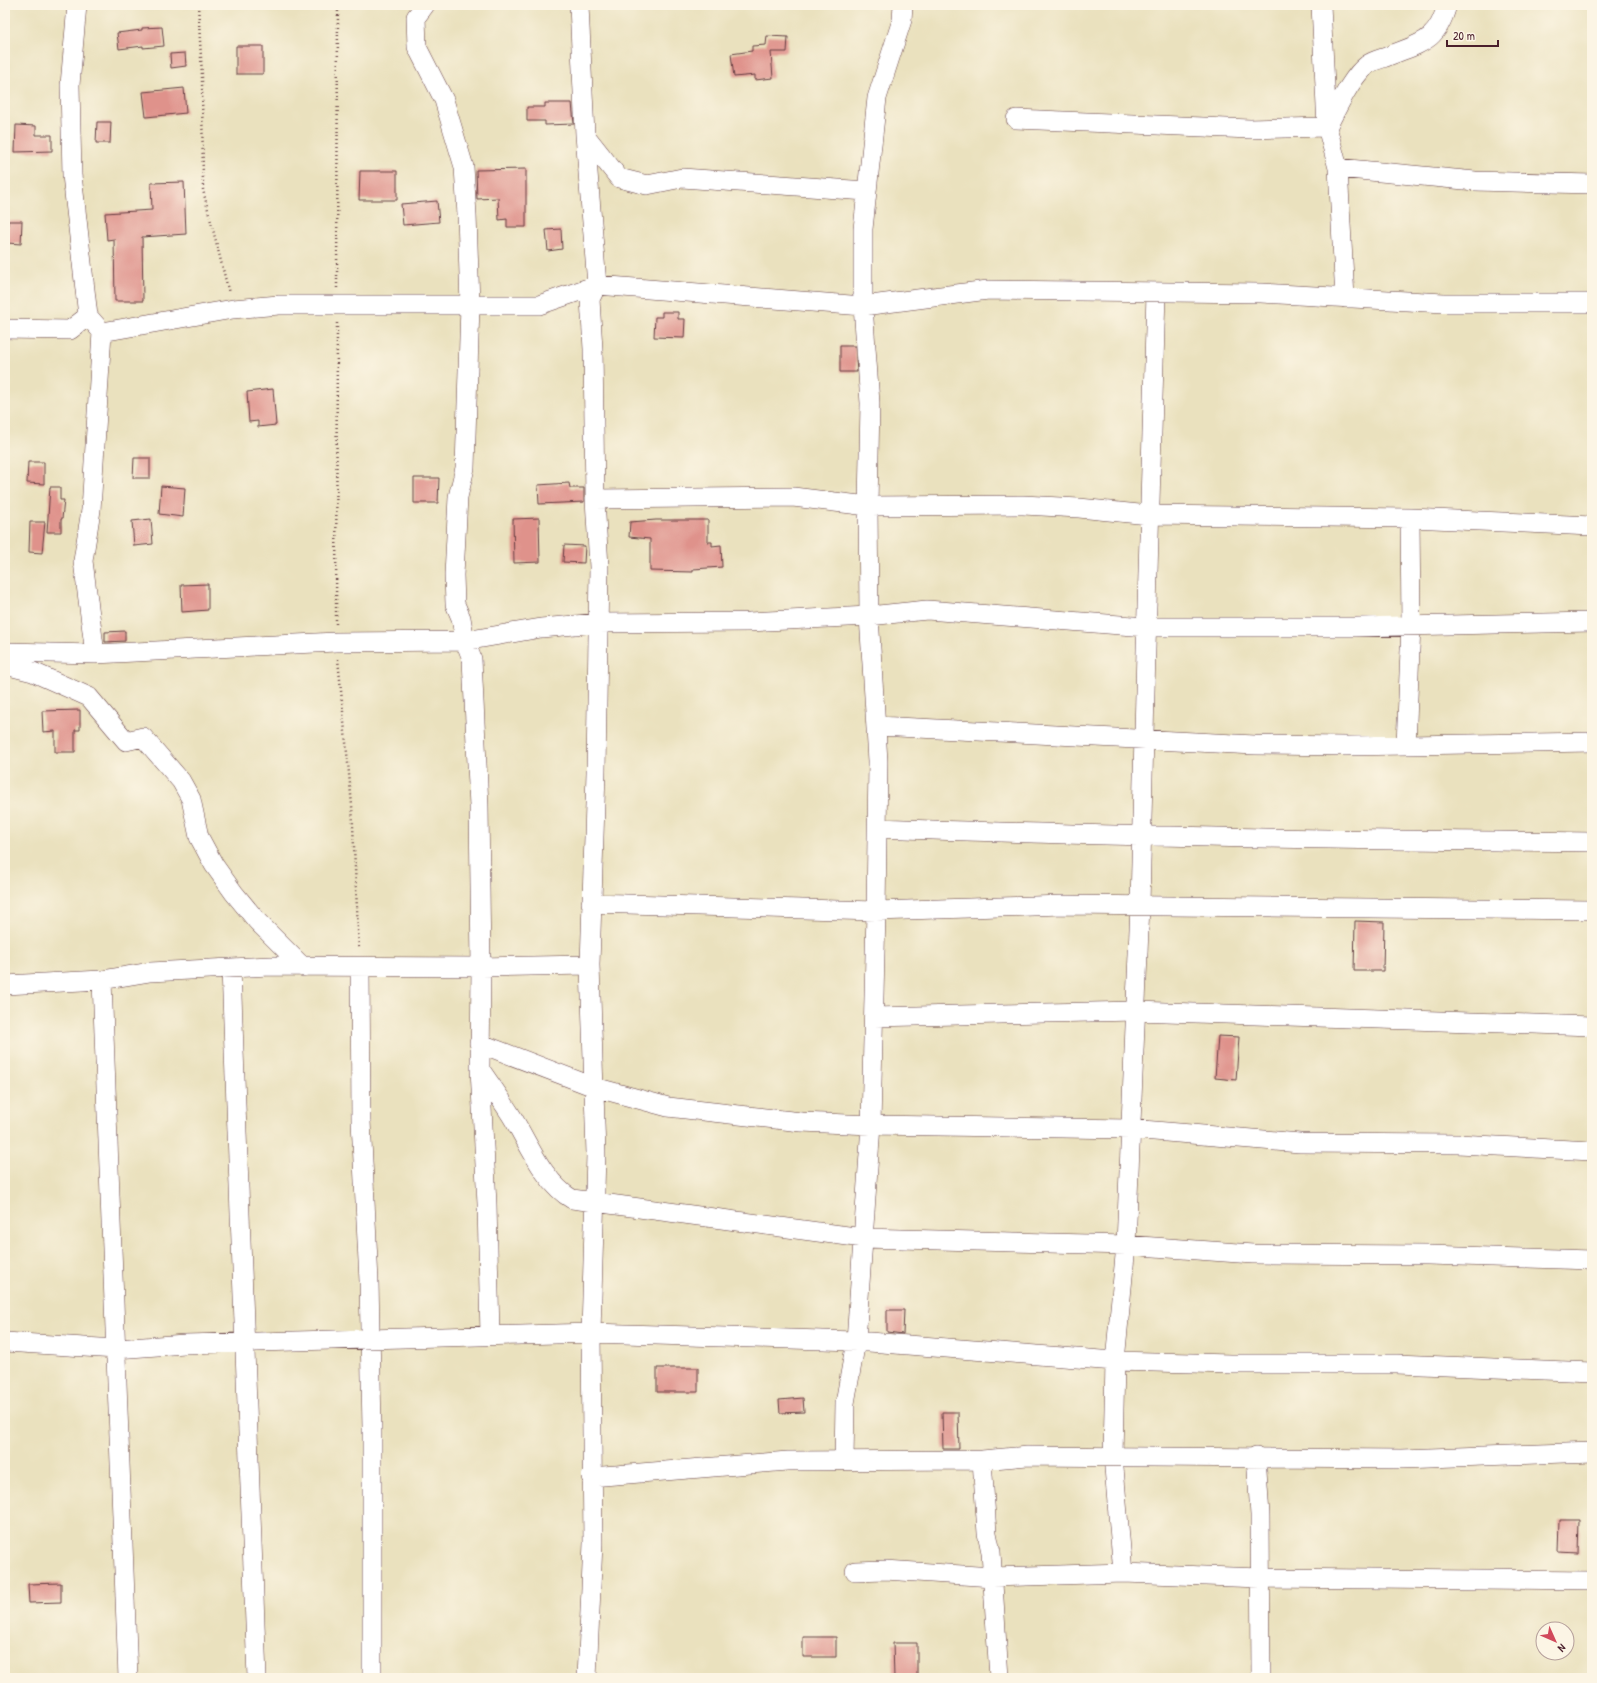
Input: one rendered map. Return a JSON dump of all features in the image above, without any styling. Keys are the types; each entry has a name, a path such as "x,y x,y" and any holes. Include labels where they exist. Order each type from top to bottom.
{"street":[{"path":"77,5 70,85 72,175 88,316 102,332 91,510 83,561 95,654"},
{"path":"425,5 416,17 417,47 444,100 464,167 470,305 464,468 458,497 454,553 455,604 461,618 465,641 472,659 479,806 481,967 479,1043 487,1204 490,1336"},
{"path":"579,5 585,135 597,285 590,300 593,349 595,499 600,567 597,623 596,772 590,965 591,1036 594,1087 595,1203 592,1333 592,1596 587,1678"},
{"path":"844,1460 845,1403 856,1341 871,1125 876,912 877,726 869,616 868,506 870,403 863,306 863,229 866,190 878,98 898,35 902,20 903,5"},
{"path":"1321,5 1327,127 1338,168 1345,298"},
{"path":"1327,127 1356,78 1367,66 1421,43 1436,33 1443,21 1447,5"},
{"path":"1016,119 1250,129 1327,127"},
{"path":"585,135 603,160 619,178 647,185 682,178 866,190"},
{"path":"1338,168 1475,181 1592,184"},
{"path":"102,332 233,309 279,304 337,306 539,304 597,285 863,306 988,290 1261,293 1444,303 1592,303"},
{"path":"1124,1573 1113,1456 1115,1361 1126,1245 1136,1011 1156,293"},
{"path":"5,329 70,330 88,316"},
{"path":"595,499 793,497 868,506 1023,505 1079,508 1149,515 1410,518 1592,526"},
{"path":"1406,745 1411,626 1410,518"},
{"path":"5,652 95,654 336,642 465,641 541,628 597,623 749,622 869,616 927,610 950,610 1146,627 1411,626 1592,622"},
{"path":"5,657 13,667 33,672 89,697 126,741 143,737 181,781 191,799 199,837 214,865 257,921 303,967"},
{"path":"877,726 1255,745 1345,746 1592,742"},
{"path":"877,828 996,833 1142,834 1340,840 1592,842"},
{"path":"591,903 876,912 1034,906 1140,905 1592,910"},
{"path":"5,985 102,980 150,972 231,968 590,965"},
{"path":"360,967 361,1121 370,1340 373,1512 372,1678"},
{"path":"231,968 258,1678"},
{"path":"102,980 128,1678"},
{"path":"874,1017 1136,1011 1592,1026"},
{"path":"479,1043 594,1087 668,1107 801,1122 871,1125 1130,1129 1300,1143 1458,1144 1592,1151"},
{"path":"480,1069 510,1114 550,1180 562,1194 572,1199 595,1203 863,1238 1126,1245 1253,1254 1428,1255 1592,1260"},
{"path":"5,1342 116,1349 185,1344 592,1333 856,1341 1115,1361 1231,1364 1397,1364 1592,1372"},
{"path":"592,1476 788,1461 982,1460 1027,1456 1256,1456 1402,1459 1592,1452"},
{"path":"1256,1456 1260,1515 1261,1678"},
{"path":"982,1460 987,1534 991,1552 993,1577 999,1678"},
{"path":"855,1571 885,1570 993,1577 1124,1573 1260,1578 1592,1580"}],"path":[{"path":"198,5 202,75 203,190 233,309"},
{"path":"338,5 336,642 352,805 360,967"}],"building":[{"path":"162,27 164,46 143,48 143,46 119,49 117,33 142,30 142,28"},
{"path":"767,36 788,37 787,52 771,52 773,78 755,80 755,75 734,77 731,54 752,51 752,46 766,45"},
{"path":"236,46 263,46 263,74 236,74"},
{"path":"185,53 186,66 171,68 170,54"},
{"path":"184,88 186,113 146,117 143,92"},
{"path":"545,103 572,103 574,124 545,125 545,121 527,121 527,107 545,107"},
{"path":"97,122 111,122 110,143 96,143"},
{"path":"16,125 36,126 36,135 52,135 52,151 15,152"},
{"path":"526,169 526,227 507,227 507,219 499,220 498,198 477,199 476,170"},
{"path":"360,171 397,171 397,200 359,200"},
{"path":"184,182 186,234 142,237 143,301 115,301 114,239 107,240 105,213 152,210 151,183"},
{"path":"437,201 439,222 403,225 401,204"},
{"path":"8,221 22,221 21,244 7,243"},
{"path":"561,229 562,249 548,251 546,230"},
{"path":"662,312 678,312 678,319 685,319 684,338 654,337 655,317 662,317"},
{"path":"840,346 855,346 857,372 840,372"},
{"path":"273,389 276,425 258,427 258,421 249,422 247,392"},
{"path":"134,458 150,458 150,478 133,478"},
{"path":"28,462 44,462 44,484 27,483"},
{"path":"414,478 439,478 438,503 414,503"},
{"path":"569,483 570,488 584,488 584,502 539,504 538,485"},
{"path":"161,486 185,488 183,517 159,514"},
{"path":"50,487 60,487 60,500 64,500 61,519 61,532 47,532"},
{"path":"539,518 540,562 514,563 513,519"},
{"path":"151,519 153,544 134,546 132,521"},
{"path":"656,520 708,520 708,542 712,542 712,546 721,545 722,567 693,569 693,572 650,571 650,539 629,537 630,522"},
{"path":"30,522 45,522 42,553 29,552"},
{"path":"564,545 585,546 584,563 563,562"},
{"path":"208,584 208,610 182,612 181,585"},
{"path":"125,631 125,641 105,642 105,632"},
{"path":"80,710 80,730 75,730 75,752 55,752 55,731 43,732 42,711"},
{"path":"1355,921 1384,922 1383,971 1354,971"},
{"path":"1218,1036 1239,1037 1236,1080 1215,1078"},
{"path":"887,1310 904,1310 903,1334 887,1332"},
{"path":"657,1368 698,1368 698,1392 657,1392"},
{"path":"803,1398 804,1412 780,1413 779,1400"},
{"path":"942,1412 958,1412 959,1449 943,1449"},
{"path":"1560,1520 1580,1520 1579,1554 1559,1553"},
{"path":"61,1583 61,1602 29,1603 28,1584"},
{"path":"803,1637 836,1637 836,1657 803,1657"},
{"path":"893,1643 917,1643 917,1678 894,1678"}]}
